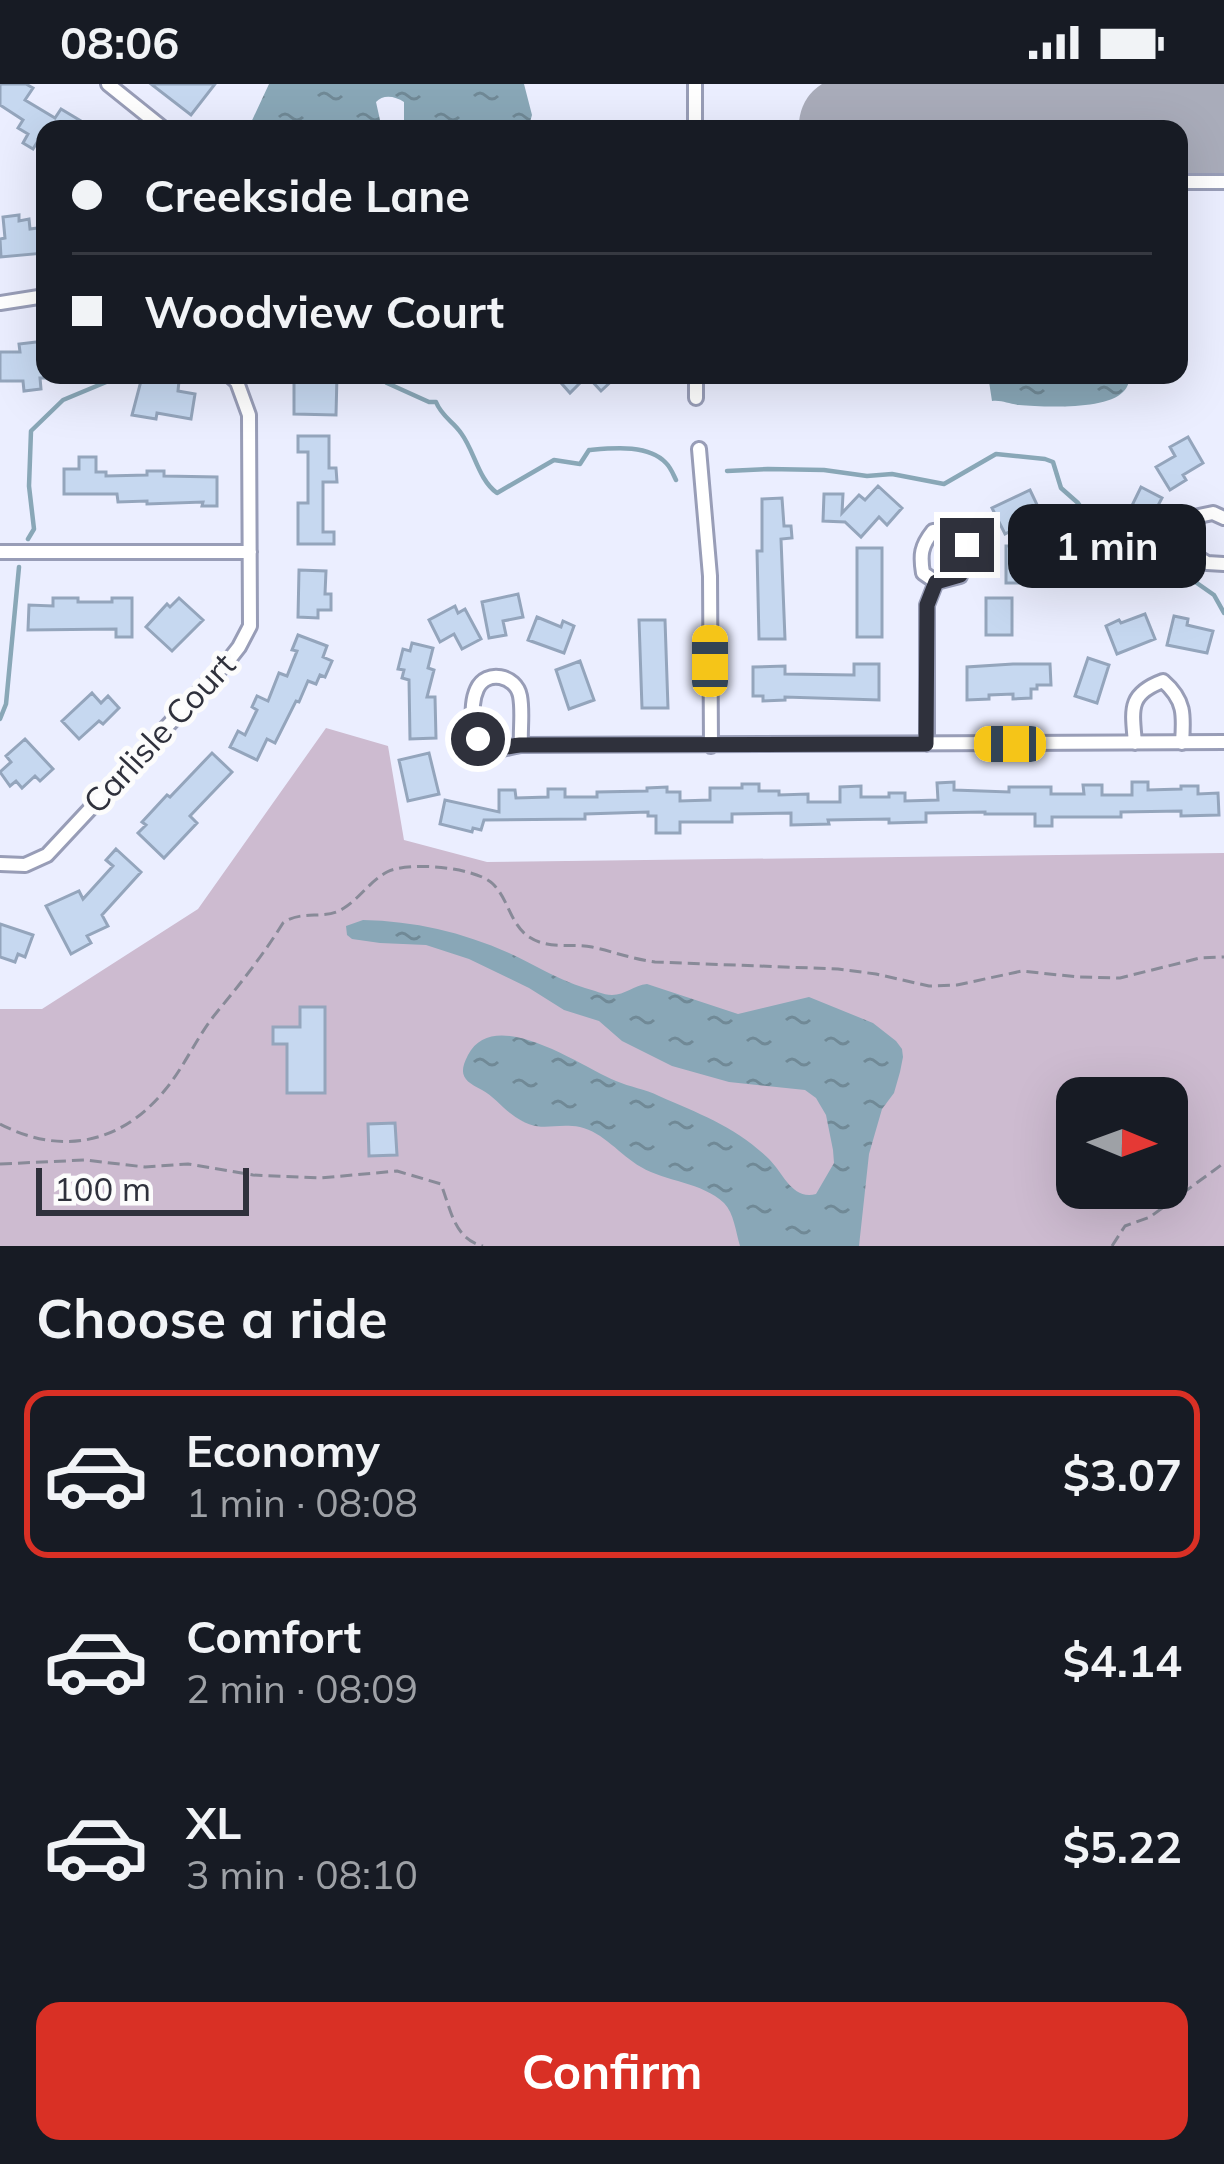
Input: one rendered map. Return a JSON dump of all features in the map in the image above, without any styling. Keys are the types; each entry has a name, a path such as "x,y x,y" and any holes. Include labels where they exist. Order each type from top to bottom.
{"street":[{"path":"108,84 153,120"},
{"path":"695,84 695,120"},
{"path":"1188,182 1224,182"},
{"path":"0,303 36,297"},
{"name":"Carlisle Court","path":"0,864 26,865 47,855 239,647 250,626 249,415 238,384"},
{"path":"696,384 696,398"},
{"path":"699,449 710,576 711,746"},
{"path":"1224,518 1214,513 1194,517 1186,534 1192,554 1207,563 1224,564"},
{"path":"945,530 967,545 960,575 936,582 923,573 920,555 933,531 945,530"},
{"path":"0,552 250,552"},
{"path":"926,744 927,605 936,582"},
{"path":"520,745 520,697 515,684 498,676 485,679 475,695 474,729 486,747 498,750 520,745 1224,742"},
{"path":"1135,743 1135,703 1144,688 1163,681 1177,693 1183,711 1182,743"}],"path":[{"path":"0,1124 46,1142 75,1142 94,1140 138,1117 165,1090 283,923 293,916 344,909 388,871 404,868 435,868 485,878 503,897 521,930 535,940 588,946 655,962 838,969 942,986 1022,971 1120,978 1199,958 1224,957"},
{"path":"0,1164 85,1160 145,1167 188,1164 253,1175 419,1175 441,1184 456,1227 468,1244 483,1246"},
{"path":"1112,1246 1125,1226 1150,1217 1224,1163"}],"shaded area":[{"path":"326,728 388,746 404,840 487,862 1224,853 1224,1246 0,1246 0,1009 42,1009 198,909"}],"water":[{"path":"269,84 524,84 532,115 531,120 404,120 404,102 386,97 376,102 380,120 252,120"},
{"path":"989,384 1128,384 1115,398 1089,405 992,401"},
{"path":"363,920 419,925 474,939 605,994 617,995 647,984 738,1014 809,997 873,1023 896,1041 903,1057 869,1154 859,1246 740,1246 730,1212 715,1196 641,1167 588,1130 520,1120 467,1081 463,1068 480,1041 517,1037 539,1044 731,1130 769,1159 795,1190 808,1195 816,1194 834,1163 826,1115 805,1090 729,1082 672,1066 622,1041 599,1021 564,1010 469,959 426,945 352,939 346,926"}],"building":[{"path":"0,84 26,84 33,88 25,100 55,118 61,109 79,120 36,120 33,149 23,143 28,134 18,128 23,120 0,105"},
{"path":"151,84 215,84 191,115"},
{"path":"3,217 29,219 30,229 36,228 36,254 1,257"},
{"path":"36,342 36,384 41,389 24,391 23,381 0,381 0,352 20,352 19,344"},
{"path":"140,384 179,384 178,391 195,394 191,419 157,413 156,419 132,415"},
{"path":"294,384 337,384 336,415 294,414"},
{"path":"298,436 329,436 329,468 336,468 337,482 323,482 323,532 334,532 334,544 298,544 298,503 308,503 308,452 298,452"},
{"path":"1188,437 1203,463 1170,490 1156,467 1175,456 1170,447"},
{"path":"79,457 96,457 96,472 106,472 106,476 164,471 164,476 217,477 217,506 118,502 117,494 64,494 64,469 79,469"},
{"path":"878,486 902,508 887,525 879,517 861,537 845,522 823,521 824,494 843,494 842,513 859,495 865,500"},
{"path":"1141,487 1162,498 1143,534 1123,524"},
{"path":"1030,490 1040,511 1049,506 1060,528 1042,536 1034,519 1005,534 992,508"},
{"path":"782,498 784,526 791,526 792,538 781,539 785,639 759,639 757,551 762,551 762,499"},
{"path":"1006,546 1032,546 1032,583 1006,583"},
{"path":"857,548 882,548 882,637 857,637"},
{"path":"299,570 326,571 325,594 331,594 331,610 318,610 318,618 298,617"},
{"path":"518,594 523,617 503,621 506,635 489,638 482,602"},
{"path":"53,598 112,602 112,598 132,598 132,637 116,637 116,629 28,630 29,605 53,606"},
{"path":"179,598 203,620 172,651 146,627"},
{"path":"986,598 1012,598 1012,635 986,635"},
{"path":"455,606 458,613 465,609 481,639 462,649 454,634 440,642 429,620"},
{"path":"1145,614 1155,639 1117,654 1106,626"},
{"path":"1174,616 1188,619 1187,625 1213,631 1207,653 1167,645"},
{"path":"537,617 561,627 563,621 574,626 564,653 528,640"},
{"path":"639,620 665,620 668,708 642,708"},
{"path":"298,635 327,646 323,657 332,661 325,677 320,675 316,684 308,681 275,743 267,739 257,760 230,747 238,731 245,735 257,710 252,707 257,696 268,701 279,673 287,676"},
{"path":"412,643 433,648 428,668 434,670 427,697 435,697 436,738 410,739 409,680 398,669 403,649 410,651"},
{"path":"1088,658 1109,665 1097,703 1075,696"},
{"path":"580,661 594,700 569,709 556,670"},
{"path":"854,664 879,664 879,700 785,697 763,701 763,696 753,696 753,667 785,666 785,674 854,675"},
{"path":"1050,664 1051,685 1037,685 1031,689 1031,698 1013,699 1013,694 967,700 967,667"},
{"path":"92,693 101,703 108,696 119,708 79,739 62,721"},
{"path":"25,739 53,769 40,781 35,776 22,788 16,781 10,786 0,772 11,762 6,756"},
{"path":"212,753 232,772 190,816 197,823 164,858 138,833 146,825 142,822"},
{"path":"429,753 439,794 408,801 399,760"},
{"path":"954,782 954,790 1009,792 1009,787 1051,787 1051,794 1084,794 1083,785 1102,785 1102,795 1132,795 1132,782 1148,782 1148,790 1198,786 1198,794 1218,793 1219,815 1121,812 1121,817 1052,817 1052,826 1035,826 1035,814 985,812 926,813 926,822 828,820 829,824 791,825 791,813 732,814 732,822 680,822 680,833 656,833 656,816 648,812 585,814 585,819 484,820 481,830 473,828 472,832 440,824 445,800 499,812 499,790 515,790 516,798 548,797 548,789 565,789 565,797 597,797 597,792 667,787 667,792 680,792 680,801 710,800 710,788 759,784 759,791 808,794 808,802 840,802 840,787 861,786 861,797 905,793 905,801 938,800 937,783"},
{"path":"116,849 141,872 102,915 108,926 87,936 91,943 71,954 46,906 79,891 83,899 113,866 106,860"},
{"path":"0,924 33,935 25,957 18,954 15,962 0,957"},
{"path":"300,1007 325,1007 325,1093 287,1093 287,1044 273,1044 273,1027 300,1027"},
{"path":"395,1123 397,1155 369,1156 368,1124"}],"waterway":[{"path":"28,539 34,529 29,486 31,431 63,400 101,384"},
{"path":"389,384 436,402 497,493 554,460 580,464 589,450 598,449 650,453 666,463 676,480"},
{"path":"727,471 892,474 944,484 996,454 1045,459 1053,462 1061,488 1099,532 1135,558 1194,581 1214,595 1224,613"},
{"path":"0,719 6,704 19,567"}],"taxiway":[{"path":"1082,84 1082,120"},
{"path":"1221,84 1221,125"}],"runway":[{"path":"1188,125 1224,125"}],"route":[{"path":"478,739 498,750 520,745 926,744 927,605 936,582 960,575 967,545"}]}
